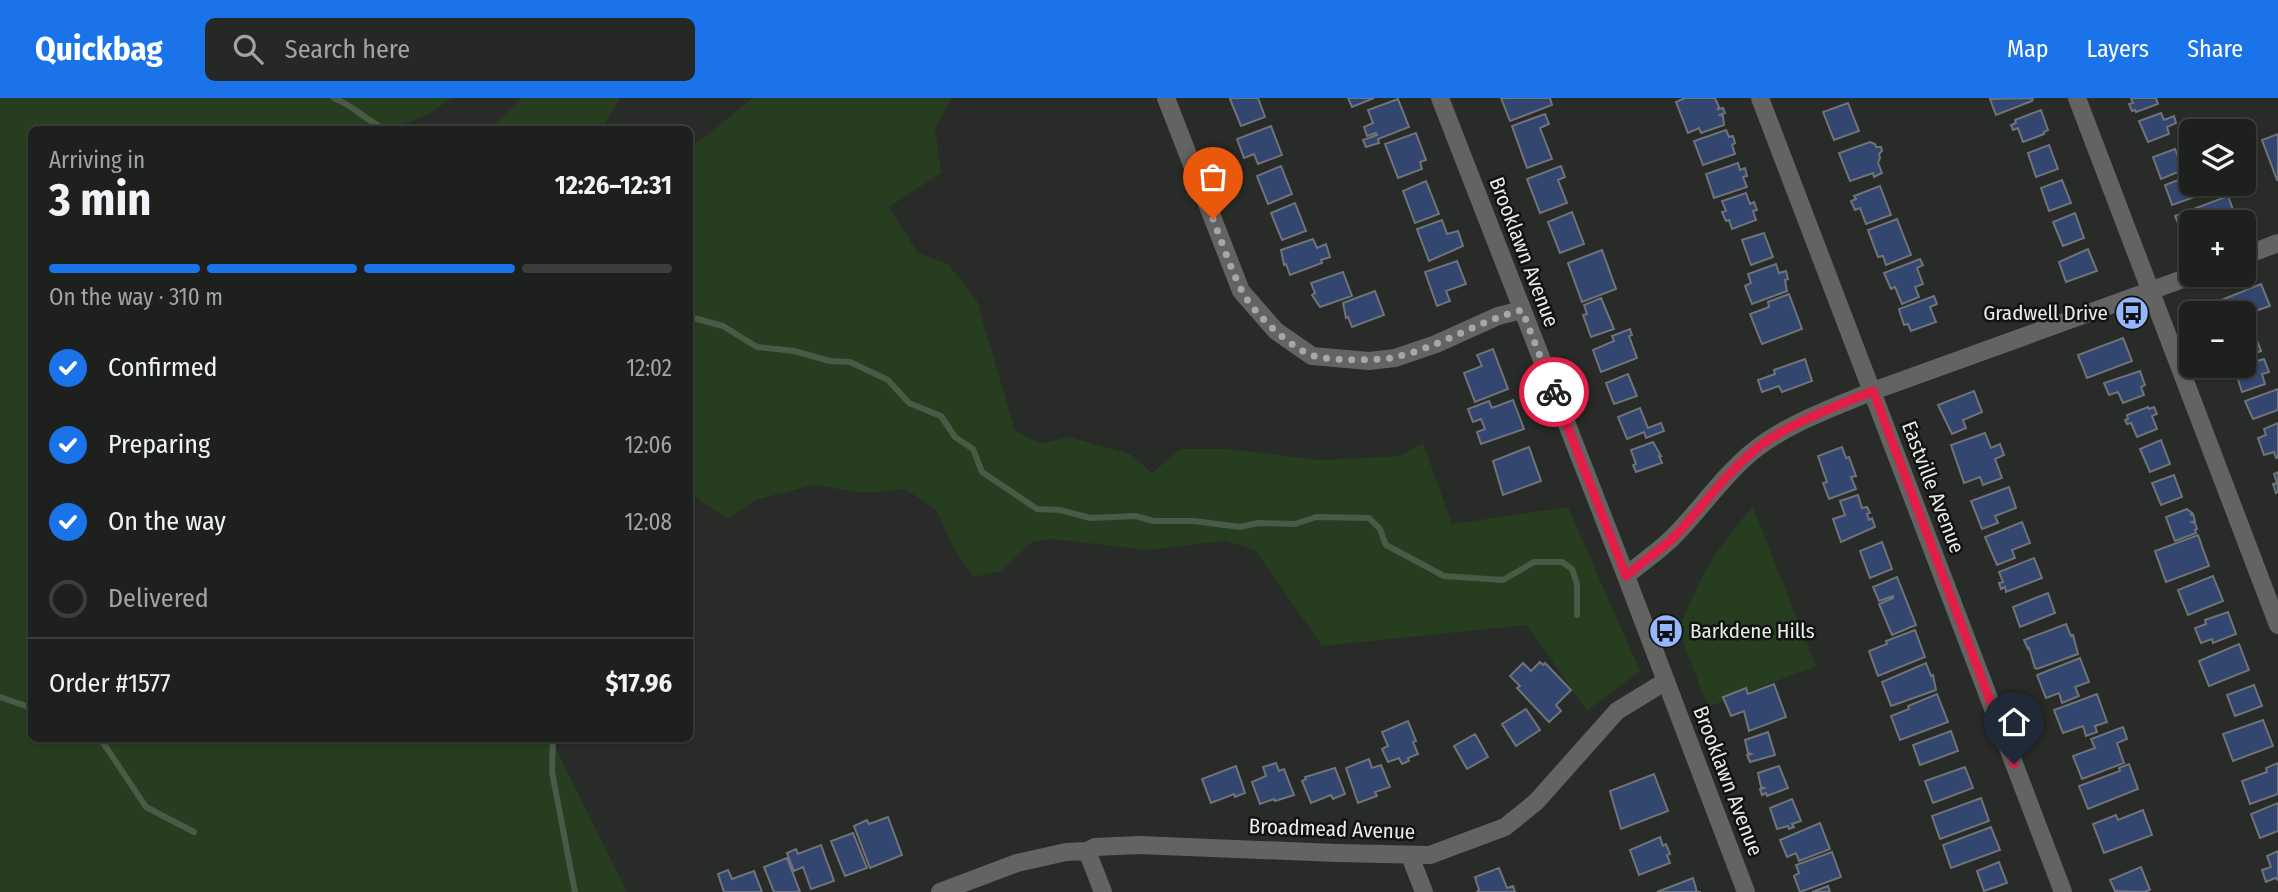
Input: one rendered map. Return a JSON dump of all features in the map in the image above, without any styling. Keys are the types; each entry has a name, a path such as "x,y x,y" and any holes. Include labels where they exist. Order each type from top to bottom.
{"street":[{"path":"1166,98 1241,291 1276,331 1312,356 1369,361 1395,358 1436,344 1499,316 1522,310"},
{"name":"Brooklawn Avenue","path":"1440,98 1746,892"},
{"name":"Eastville Avenue","path":"1760,98 2063,892"},
{"path":"2077,98 2278,625"},
{"path":"2256,251 2278,243"},
{"path":"1626,576 1673,537 1723,480 1757,448 1777,436 1834,406 2179,281"},
{"name":"Broadmead Avenue","path":"940,892 1017,863 1066,852 1087,851 1095,847 1139,845 1430,855 1505,827 1536,802 1617,710 1666,681"},
{"path":"1087,851 1102,892"},
{"path":"1410,856 1424,892"}],"green space":[{"path":"0,98 452,98 431,113 398,126 28,126 28,742 552,742 627,892 0,892"},
{"path":"521,98 621,98 603,126 493,126"},
{"path":"752,98 952,98 935,128 941,173 889,207 918,253 948,264 977,301 1015,431 1041,444 1069,437 1130,454 1152,473 1180,449 1227,449 1321,460 1400,456 1423,443 1452,524 1568,507 1640,671 1587,711 1527,625 1322,646 1255,550 1225,541 1147,550 1053,539 1033,541 1001,571 974,577 955,551 936,510 905,489 863,493 813,485 755,500 728,519 693,495 693,144"},
{"path":"1753,507 1816,666 1708,707 1679,631 1709,565 1729,535"}],"building":[{"path":"1258,98 1265,117 1241,126 1230,99"},
{"path":"1348,98 1374,98 1352,107"},
{"path":"1501,98 1550,98 1552,105 1510,121"},
{"path":"1685,98 1715,98 1718,109 1723,108 1725,113 1720,115 1723,116 1724,125 1701,133 1699,128 1688,133 1676,102"},
{"path":"2033,98 2032,101 1996,115 1990,99"},
{"path":"2131,98 2156,98 2158,104 2136,112 2132,111 2129,104 2133,103"},
{"path":"1398,99 1409,127 1378,139 1379,143 1366,147 1363,140 1377,135 1367,136 1364,127 1373,123 1368,110"},
{"path":"1848,103 1859,131 1834,140 1823,112"},
{"path":"2041,110 2048,130 2023,142 2018,128 2013,130 2011,125 2016,123 2015,120"},
{"path":"2161,113 2164,120 2174,116 2176,123 2167,127 2169,134 2148,142 2139,121"},
{"path":"1545,114 1549,124 1540,128 1552,159 1527,168 1512,126"},
{"path":"1271,126 1282,155 1258,164 1254,154 1244,158 1237,139"},
{"path":"1726,130 1729,137 1733,136 1735,154 1703,165 1694,141"},
{"path":"1416,133 1426,160 1420,162 1422,169 1398,178 1385,144"},
{"path":"2278,134 2278,180 2277,180 2262,140"},
{"path":"1870,142 1881,147 1878,163 1882,173 1874,177 1873,173 1850,181 1839,153"},
{"path":"2049,145 2058,169 2036,177 2028,153"},
{"path":"2175,149 2179,160 2179,172 2161,179 2153,157"},
{"path":"1738,163 1740,170 1745,168 1747,176 1743,177 1747,187 1714,198 1706,174"},
{"path":"1281,166 1292,194 1268,204 1257,176"},
{"path":"1561,166 1565,177 1558,180 1567,203 1540,213 1527,179"},
{"path":"2062,180 2071,203 2049,211 2041,188"},
{"path":"2179,180 2179,196 2197,196 2172,205 2165,185"},
{"path":"1426,181 1439,214 1415,223 1403,191"},
{"path":"1880,186 1891,215 1866,224 1860,208 1855,210 1851,201 1856,199 1854,196"},
{"path":"1746,193 1750,204 1754,202 1757,210 1753,211 1756,220 1732,229 1722,212 1726,211 1722,201"},
{"path":"2228,196 2233,210 2191,210"},
{"path":"1295,203 1306,231 1282,240 1271,213"},
{"path":"1572,212 1584,244 1560,253 1548,222"},
{"path":"2075,213 2084,238 2063,246 2053,222"},
{"path":"1897,219 1911,255 1886,265 1883,256 1878,257 1868,230"},
{"path":"1442,220 1447,234 1458,231 1463,246 1429,261 1417,229"},
{"path":"1764,233 1773,257 1751,265 1742,240"},
{"path":"1313,239 1317,248 1326,244 1330,257 1321,260 1322,263 1290,275 1286,264 1284,265 1281,250"},
{"path":"2088,249 2097,271 2066,282 2059,262"},
{"path":"1602,250 1616,289 1582,302 1568,263"},
{"path":"1920,259 1923,265 1917,268 1923,284 1915,287 1919,297 1902,304 1895,287 1891,289 1884,273"},
{"path":"1457,261 1466,284 1446,291 1450,301 1437,306 1425,272"},
{"path":"1776,264 1779,273 1786,271 1787,291 1752,304 1745,286 1751,283 1748,274"},
{"path":"1343,272 1352,296 1320,307 1312,295 1315,293 1311,283"},
{"path":"2261,284 2270,306 2256,311 2256,301 2219,301 2256,287"},
{"path":"1375,291 1384,315 1352,327 1348,317 1346,318 1343,303"},
{"path":"1789,294 1802,329 1762,344 1750,314 1769,307 1768,302"},
{"path":"1934,296 1937,304 1930,307 1936,322 1911,331 1908,324 1904,325 1899,309"},
{"path":"1601,298 1614,329 1591,337 1583,315 1587,314 1584,305"},
{"path":"1630,329 1632,335 1629,336 1637,358 1601,372 1593,350 1614,341 1612,336"},
{"path":"2123,338 2132,361 2087,378 2078,355"},
{"path":"2256,338 2261,351 2256,353"},
{"path":"1493,349 1508,389 1475,402 1464,373 1482,366 1477,355"},
{"path":"1805,359 1812,381 1782,392 1779,386 1762,392 1758,380 1775,374 1774,370"},
{"path":"2256,359 2264,359 2269,372 2262,374 2265,384 2242,392 2238,378 2256,378"},
{"path":"2140,371 2145,385 2141,387 2144,395 2123,403 2118,392 2109,395 2104,383"},
{"path":"1628,374 1637,396 1614,404 1606,383"},
{"path":"2278,389 2278,410 2253,419 2245,401"},
{"path":"1974,391 1982,412 1963,420 1966,428 1952,434 1938,405"},
{"path":"1513,400 1524,429 1481,444 1477,432 1485,429 1481,419 1473,422 1468,409 1489,401 1492,408"},
{"path":"2154,407 2157,414 2152,416 2157,429 2137,437 2131,423 2127,424 2125,420 2128,419 2127,415"},
{"path":"1640,408 1648,428 1661,423 1664,431 1646,438 1644,432 1627,439 1618,417"},
{"path":"2278,423 2276,458 2274,452 2264,455 2258,438 2266,435 2264,429"},
{"path":"1985,433 1991,448 2000,444 2004,455 1995,459 2002,478 1983,485 1980,477 1964,483 1951,445"},
{"path":"2161,440 2170,464 2150,472 2140,449"},
{"path":"1653,442 1662,463 1636,472 1631,450"},
{"path":"1529,447 1541,481 1503,495 1493,461"},
{"path":"1842,447 1856,476 1851,477 1856,489 1829,499 1823,483 1827,482 1818,456"},
{"path":"2278,472 2278,492 2276,493 2273,484 2277,483 2274,474"},
{"path":"2174,475 2182,497 2161,505 2152,483"},
{"path":"2009,487 2016,508 1995,516 1998,523 1982,529 1971,501"},
{"path":"1858,495 1862,508 1867,507 1869,520 1872,518 1875,527 1841,542 1833,519 1845,515 1840,501"},
{"path":"2187,509 2192,513 2190,515 2193,514 2195,521 2192,522 2195,523 2196,533 2175,541 2166,517"},
{"path":"2022,522 2030,543 2012,550 2015,558 1997,565 1985,537"},
{"path":"2198,535 2209,566 2166,582 2155,551"},
{"path":"1882,542 1892,569 1870,578 1860,551"},
{"path":"2034,558 2042,578 2006,592 2005,587 2001,589 1999,583 2003,582 1999,572"},
{"path":"2213,576 2223,601 2188,615 2178,590"},
{"path":"1897,577 1916,625 1892,635 1879,604 1893,596 1879,601 1873,587"},
{"path":"2048,593 2055,613 2020,627 2013,607"},
{"path":"2228,612 2236,634 2213,643 2212,639 2201,643 2195,628 2206,624 2205,620"},
{"path":"2066,624 2071,636 2073,635 2078,654 2035,668 2024,640"},
{"path":"1915,630 1925,657 1878,676 1869,651"},
{"path":"2239,644 2249,670 2209,686 2199,661"},
{"path":"2080,658 2089,682 2075,687 2079,696 2062,703 2059,693 2046,698 2037,675"},
{"path":"1540,662 1543,665 1545,663 1571,690 1556,705 1561,711 1549,722 1517,688 1520,686 1510,676 1523,663 1531,671"},
{"path":"1926,663 1931,676 1933,675 1936,690 1891,706 1882,682"},
{"path":"1774,684 1786,717 1749,731 1744,711 1731,716 1723,697 1746,688 1748,694"},
{"path":"2254,685 2262,706 2235,716 2227,695"},
{"path":"1937,694 1948,722 1900,740 1891,716"},
{"path":"2097,694 2107,722 2095,726 2097,732 2086,736 2083,726 2063,733 2054,710"},
{"path":"1526,709 1540,730 1516,746 1502,724"},
{"path":"2263,720 2273,746 2233,761 2223,734"},
{"path":"1408,721 1418,754 1402,764 1399,758 1388,762 1382,749 1388,746 1382,732"},
{"path":"2123,727 2127,739 2117,743 2124,763 2082,779 2073,756 2095,748 2091,739"},
{"path":"1951,731 1958,751 1920,765 1913,745"},
{"path":"1768,732 1775,755 1750,762 1747,755 1751,754 1748,753 1745,740"},
{"path":"1475,734 1488,757 1467,769 1454,746"},
{"path":"1369,759 1372,768 1381,765 1390,787 1375,792 1377,796 1358,803 1346,768"},
{"path":"1276,763 1279,771 1284,769 1294,795 1260,804 1252,782 1266,776 1263,767"},
{"path":"2278,763 2278,794 2250,804 2242,781 2267,772 2266,768"},
{"path":"2129,764 2138,789 2088,809 2079,786 2120,771 2119,768"},
{"path":"1236,766 1245,793 1235,797 1234,794 1211,803 1202,779"},
{"path":"1779,766 1788,788 1767,796 1766,793 1762,795 1760,789 1764,788 1761,787 1758,773"},
{"path":"1965,767 1973,788 1933,803 1925,781"},
{"path":"1335,768 1345,794 1333,799 1331,795 1311,803 1302,781 1305,777"},
{"path":"1654,774 1668,811 1621,829 1610,791"},
{"path":"1981,798 1989,821 1940,839 1932,816"},
{"path":"1792,799 1801,821 1792,824 1794,827 1789,829 1788,826 1777,829 1770,808"},
{"path":"2278,803 2278,831 2260,838 2251,814"},
{"path":"2143,810 2152,835 2104,853 2093,824 2116,815 2118,820"},
{"path":"888,817 902,855 870,868 854,826 867,820 869,824"},
{"path":"1820,823 1830,849 1799,861 1796,853 1787,857 1780,840"},
{"path":"1991,827 2000,850 1951,868 1943,845"},
{"path":"853,833 867,868 845,876 831,841"},
{"path":"1660,837 1670,854 1667,855 1670,863 1639,875 1630,850"},
{"path":"821,845 834,881 811,889 803,867 794,871 787,853 796,849 798,854"},
{"path":"2278,851 2278,880 2275,878 2266,882 2262,870 2271,867 2267,856"},
{"path":"1832,852 1841,877 1800,892 1794,876 1799,873 1796,865"},
{"path":"787,858 800,892 774,892 764,867"},
{"path":"1999,862 2007,883 1984,891 1977,871"},
{"path":"2141,867 2150,890 2115,891 2110,880"},
{"path":"1499,868 1507,888 1513,886 1515,892 1477,892 1479,890 1475,877"},
{"path":"728,870 732,879 754,871 762,892 724,892 718,874"},
{"path":"1693,878 1697,892 1657,892"},
{"path":"1828,886 1830,892 1812,892"}],"waterway":[{"path":"334,98 380,126"},
{"path":"693,318 723,326 757,347 794,351 830,361 850,362 888,380 909,403 941,416 955,437 973,449 982,472 1037,509 1060,510 1090,518 1136,516 1153,521 1194,521 1240,527 1258,523 1295,524 1316,517 1369,518 1380,529 1386,545 1444,576 1503,580 1534,562 1562,562 1572,569 1577,584 1577,615"},
{"path":"0,697 28,707"},
{"path":"103,742 146,807 194,832"},
{"path":"553,742 552,772 575,892"}],"way so far":[{"path":"1213,219 1241,291 1276,331 1312,356 1369,361 1395,358 1436,344 1499,316 1522,310 1554,392"}],"place":[{"name":"Gradwell Drive","path":"2132,313"},
{"name":"Barkdene Hills","path":"1666,631"}],"route":[{"path":"1554,392 1626,576 1673,537 1723,480 1757,448 1834,406 1873,391 2014,764"}]}
